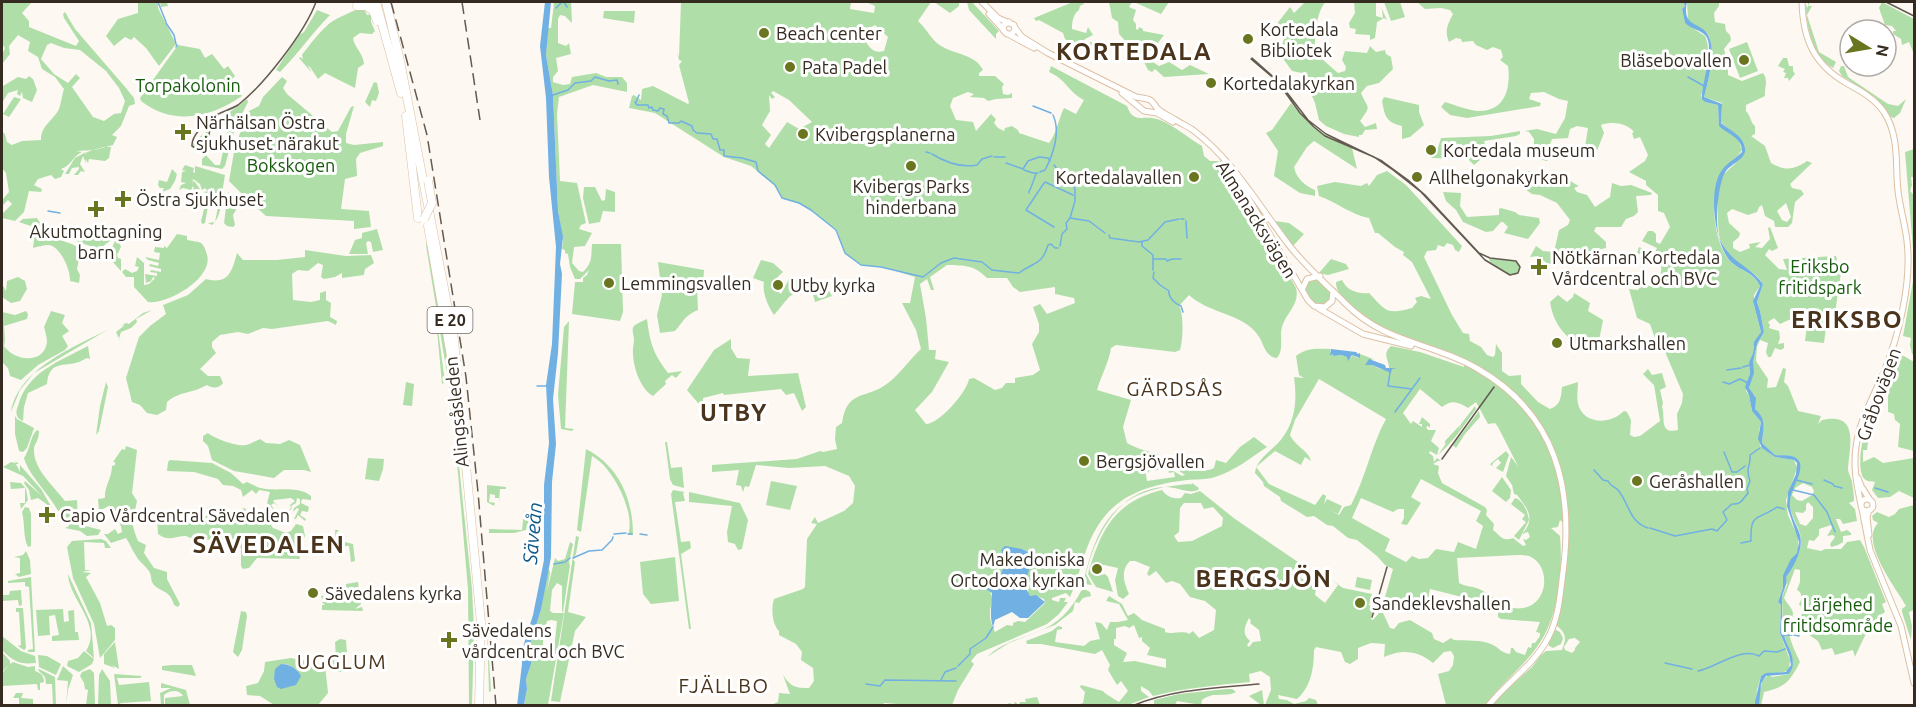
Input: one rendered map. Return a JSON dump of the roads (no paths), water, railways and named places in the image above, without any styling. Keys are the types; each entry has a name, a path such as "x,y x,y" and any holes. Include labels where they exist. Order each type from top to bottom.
{"highway":[{"path":"370,2 401,93"},
{"name":"E 20","path":"378,2 403,78 409,118"},
{"name":"E 20","path":"378,2 409,118"},
{"path":"386,2 403,78"},
{"path":"357,6 366,6 373,12"},
{"path":"409,118 419,141 432,203 425,216 424,236"},
{"path":"409,118 418,218 425,216"},
{"name":"Alingsåsleden","path":"409,118 454,385 477,620 477,705"}],"main road":[{"path":"980,2 998,18 1014,25 1016,29 1013,34 1006,32 980,2"},
{"name":"Gråbovägen","path":"1803,2 1807,36 1817,59 1833,75 1872,99 1884,112 1896,148 1898,193 1907,242 1907,272 1900,322 1887,364 1859,430 1855,450 1856,479 1870,550 1901,626 1914,683"},
{"name":"Gråbovägen","path":"1803,2 1808,33 1817,54 1830,68 1880,104 1892,120 1898,142 1900,187 1910,247 1910,271 1905,311 1894,351 1859,439 1858,478 1860,486 1870,500"},
{"path":"1006,32 1004,25 1009,22"},
{"name":"Almanacksvägen","path":"1016,29 1022,37 1048,53 1150,100 1160,111 1192,129 1214,147 1236,171 1289,245 1320,276"},
{"name":"Almanacksvägen","path":"1006,32 1125,94 1144,111 1162,116 1187,130 1217,154 1239,182 1302,291"},
{"path":"1140,106 1140,102 1144,99"},
{"path":"1150,112 1154,105"},
{"path":"1444,354 1370,336 1347,326 1314,306 1302,291 1303,285 1307,279 1320,276 1352,310 1380,330 1466,362 1484,372 1512,395 1545,441 1559,478 1564,507 1563,570 1557,614 1539,649 1488,705"},
{"path":"1314,306 1321,308 1328,306 1333,299 1332,289"},
{"path":"1869,510 1862,505 1865,499 1870,500 1872,506 1867,517 1870,539 1904,628 1914,669"}],"water":[{"path":"545,2 551,2 546,55 553,95 558,211 563,237 560,264 562,274 558,353 553,399 556,444 552,482 551,557 541,610 531,641 533,648 526,679 524,705 517,706 522,650 533,615 544,560 544,485 549,443 546,385 552,344 556,247 549,177 546,98 540,46"},
{"path":"1683,2 1687,2 1687,17 1706,32 1711,43 1711,67 1704,97 1722,104 1721,123 1739,136 1745,148 1744,155 1728,168 1723,176 1717,215 1718,234 1714,203 1717,179 1722,170 1742,152 1742,147 1719,126 1718,105 1702,99 1708,42 1704,34 1685,23 1682,9 1685,6"},
{"path":"1718,234 1730,255 1763,284 1757,302 1764,332 1757,344 1753,362 1754,373 1749,388 1756,398 1755,409 1763,420 1762,443 1775,455 1797,458 1800,465 1790,505 1801,544 1796,561 1786,577 1782,598 1783,632 1793,664 1789,674 1766,676 1761,684 1759,705 1755,705 1755,702 1761,676 1766,673 1786,672 1791,665 1780,633 1781,605 1778,602 1783,588 1783,575 1791,559 1797,553 1799,542 1787,506 1788,492 1796,474 1797,463 1794,460 1775,457 1762,448 1758,439 1761,422 1752,411 1745,387 1750,374 1749,362 1754,342 1761,332 1753,301 1760,286 1751,275 1730,261"},
{"path":"1331,349 1360,353 1360,358 1352,355 1348,361 1347,357 1341,355 1332,354 1330,356"},
{"path":"1369,359 1385,365 1386,368 1397,368 1392,369 1391,373 1372,365 1365,365"},
{"path":"1005,546 1022,549 1034,555 1024,585 1030,596 1036,595 1045,602 1028,618 1020,618 1012,612 995,620 993,627 992,593 986,589 988,584 996,580 1002,572 1006,560 1001,550"},
{"path":"281,664 293,667 299,673 301,676 296,685 281,689 277,687 274,679 275,669"}],"waterway":[{"path":"158,2 166,22"},
{"path":"556,8 562,2"},
{"path":"564,2 567,7"},
{"path":"166,23 174,35 176,44"},
{"path":"553,95 568,90 575,83 591,81 595,77 609,81 617,80 618,84"},
{"path":"1688,77 1704,86"},
{"path":"636,102 639,95"},
{"path":"635,102 637,105 648,105 653,110 664,109 663,114 667,116 669,123 681,121 692,126 697,133 711,134 713,139 717,139 720,150 724,150 724,156 756,162 758,171 775,185 782,198 799,203 811,210 836,230 845,253 861,265 881,267 923,277 941,263 954,258 982,262 992,270 1019,273 1040,260 1048,245 1051,244 1058,248"},
{"path":"1033,106 1051,113"},
{"path":"1040,172 1045,170 1055,143 1056,129 1053,115"},
{"path":"926,152 930,153"},
{"path":"932,154 948,162 965,166 977,165 982,159 992,156"},
{"path":"994,157 1005,157"},
{"path":"1006,163 1023,169 1028,161 1039,157 1048,158 1050,161"},
{"path":"1054,165 1057,169 1069,172 1075,190 1075,201 1070,218"},
{"path":"1024,170 1038,173"},
{"path":"1030,190 1036,174"},
{"path":"1045,182 1073,195"},
{"path":"1044,183 1026,210 1054,227"},
{"path":"48,211 60,213"},
{"path":"1060,246 1062,234 1067,229 1066,223 1070,218 1089,221 1105,233"},
{"path":"1109,235 1110,238 1139,242 1148,240 1165,222 1179,219"},
{"path":"1186,221 1187,238"},
{"path":"1142,242 1142,246 1153,255 1153,270"},
{"path":"1154,259 1166,259 1167,261 1181,259"},
{"path":"1154,272 1153,278 1169,291 1171,298 1181,306 1183,312"},
{"path":"1743,367 1750,365"},
{"path":"1727,370 1741,368"},
{"path":"1390,372 1388,386 1412,389"},
{"path":"1395,412 1420,378"},
{"path":"1723,382 1729,384 1740,379 1748,383"},
{"path":"537,386 548,386"},
{"path":"1650,528 1675,536 1712,529 1717,531 1727,520 1723,512 1732,504 1740,503 1748,493 1750,455 1760,448"},
{"path":"1724,452 1732,472 1737,472 1745,466"},
{"path":"1594,470 1603,480 1608,481 1618,490 1633,517 1648,528"},
{"path":"1796,480 1812,484"},
{"path":"1824,480 1842,488"},
{"path":"1875,488 1888,492"},
{"path":"1793,490 1814,495 1827,512 1835,532"},
{"path":"1741,543 1751,541 1752,525 1756,518 1777,507 1784,509"},
{"path":"614,534 626,533"},
{"path":"640,534 647,535"},
{"path":"573,558 589,551 602,550 613,537"},
{"path":"554,564 565,562 570,558"},
{"path":"958,666 970,654 970,649 986,638 993,627"},
{"path":"1784,635 1792,635"},
{"path":"1794,635 1799,636"},
{"path":"1698,671 1737,656 1745,654 1759,656 1764,651 1777,652 1785,649"},
{"path":"1665,663 1692,669"},
{"path":"941,680 945,672 956,668"},
{"path":"866,684 880,686 885,680 956,681"}],"tram line":[{"path":"200,151 192,146 199,130 213,117 238,105 260,85 303,28 316,2"},
{"path":"1886,2 1914,16"},
{"path":"1251,59 1277,81 1300,113 1325,136 1374,157 1393,170 1421,192 1485,260 1510,275 1518,273 1520,267 1516,261 1490,258 1479,253 1425,195 1382,161 1326,134 1308,120 1278,81 1252,58"},
{"path":"200,151 206,147 210,130 216,121"},
{"path":"1442,459 1494,387"},
{"path":"1379,595 1387,567"},
{"path":"1372,617 1376,605"},
{"path":"1132,706 1179,693 1259,684"}],"railway":[{"path":"391,2 427,135 466,377 496,706"},
{"path":"462,2 480,120"}],"place":[{"name":"Beach center","path":"764,33"},
{"name":"Kortedala Bibliotek","path":"1248,39"},
{"name":"Bläsebovallen","path":"1744,60"},
{"name":"Pata Padel","path":"790,67"},
{"name":"Kortedalakyrkan","path":"1211,83"},
{"name":"Närhälsan Östra sjukhuset närakut","path":"183,132"},
{"name":"Kvibergsplanerna","path":"803,134"},
{"name":"Kortedala museum","path":"1431,150"},
{"name":"Kvibergs Parks hinderbana","path":"911,166"},
{"name":"Kortedalavallen","path":"1194,177"},
{"name":"Allhelgonakyrkan","path":"1417,177"},
{"name":"Östra Sjukhuset","path":"123,199"},
{"name":"Akutmottagning barn","path":"96,209"},
{"name":"Nötkärnan Kortedala Vårdcentral och BVC","path":"1539,267"},
{"name":"Lemmingsvallen","path":"609,283"},
{"name":"Utby kyrka","path":"778,285"},
{"name":"Utmarkshallen","path":"1557,343"},
{"name":"Bergsjövallen","path":"1084,461"},
{"name":"Geråshallen","path":"1637,481"},
{"name":"Capio Vårdcentral Sävedalen","path":"47,515"},
{"name":"Makedoniska Ortodoxa kyrkan","path":"1097,569"},
{"name":"Sävedalens kyrka","path":"313,593"},
{"name":"Sandeklevshallen","path":"1360,603"},
{"name":"Sävedalens vårdcentral och BVC","path":"449,640"}],"district":[{"name":"KORTEDALA","path":"1134,51"},
{"name":"ERIKSBO","path":"1847,319"},
{"name":"GÄRDSÅS","path":"1175,388"},
{"name":"UTBY","path":"734,412"},
{"name":"SÄVEDALEN","path":"269,544"},
{"name":"BERGSJÖN","path":"1264,578"},
{"name":"UGGLUM","path":"342,661"},
{"name":"FJÄLLBO","path":"724,685"}],"park label":[{"name":"Torpakolonin","path":"188,85"},
{"name":"Bokskogen","path":"291,165"},
{"name":"Eriksbo fritidspark","path":"1820,276"},
{"name":"Lärjehed fritidsområde","path":"1838,614"}],"water label":[{"name":"Säveån","path":"532,533"}]}
